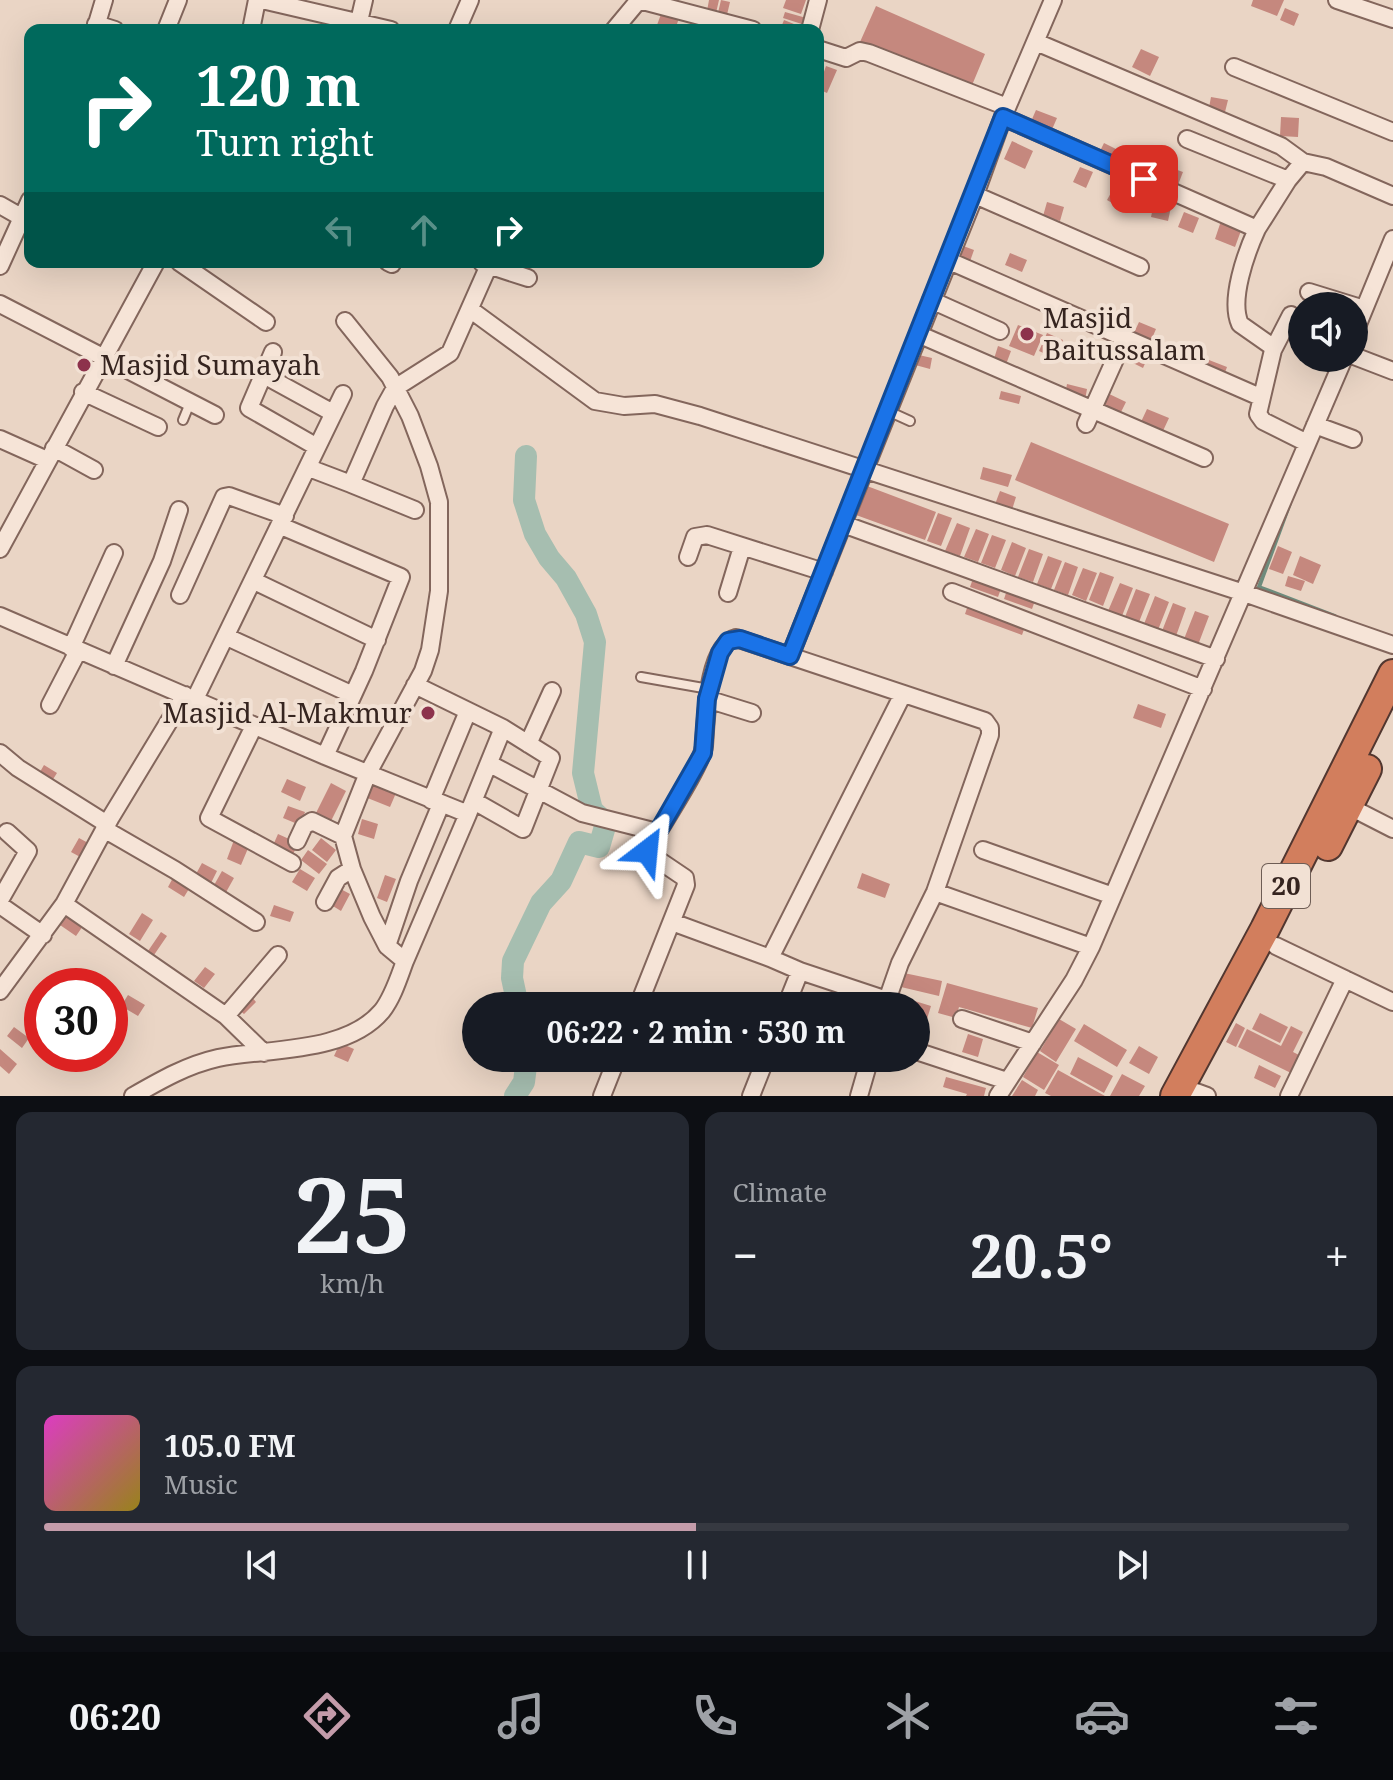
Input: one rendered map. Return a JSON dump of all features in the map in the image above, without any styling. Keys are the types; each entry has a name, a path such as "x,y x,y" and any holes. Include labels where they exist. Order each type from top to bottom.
{"highway":[{"name":"20","path":"1193,1095 1265,929 1393,674"},
{"name":"20","path":"1193,1095 1276,946 1393,714"}],"street":[{"path":"97,24 104,0"},
{"path":"168,24 178,0"},
{"path":"253,24 259,0 350,24"},
{"path":"358,24 364,0"},
{"path":"460,24 470,0"},
{"path":"812,24 818,0"},
{"path":"790,656 975,195 1005,112 1053,0"},
{"path":"1337,0 1393,19"},
{"path":"619,24 636,3 698,7 711,24"},
{"path":"1036,42 1281,146 1303,162 1326,167 1393,196"},
{"path":"824,51 846,58 862,51 1005,112 1257,229"},
{"path":"1234,67 1393,132"},
{"path":"1187,139 1288,180"},
{"path":"1273,350 1240,324 1236,314 1243,266 1257,229 1303,162"},
{"path":"975,195 1140,267"},
{"path":"0,205 21,217"},
{"path":"0,266 24,211"},
{"path":"1368,300 1391,247"},
{"path":"947,260 1260,397"},
{"path":"0,549 7,521 51,454 153,268"},
{"path":"188,268 266,322"},
{"path":"351,484 395,388 450,353 471,310 484,268"},
{"path":"497,268 528,278"},
{"path":"931,300 1000,331"},
{"path":"0,304 215,415"},
{"path":"471,310 595,401 624,406 666,406 1244,593 1393,645"},
{"path":"345,321 385,369 410,416 439,502 441,556 437,614 430,650 423,671 368,773 343,836 352,869 372,917 387,946 405,961"},
{"path":"1288,321 1273,350 1260,397 1260,418 1307,443"},
{"path":"918,334 1090,416 1204,458"},
{"path":"1090,416 1125,337"},
{"path":"273,352 249,408 317,447"},
{"path":"1368,361 1393,371"},
{"path":"998,1096 1074,980 1091,947 1307,443 1318,427 1339,372"},
{"path":"262,374 333,413"},
{"path":"83,392 158,427"},
{"path":"0,991 64,904 106,827 227,637 343,394"},
{"path":"1318,427 1353,439"},
{"path":"0,439 94,470"},
{"path":"309,468 415,510"},
{"path":"180,595 224,497 229,496 401,577 377,640 325,756"},
{"path":"114,666 162,561 179,510"},
{"path":"843,524 1216,659"},
{"path":"688,557 692,544 700,534 824,572"},
{"path":"728,593 742,547"},
{"path":"50,705 114,553"},
{"path":"254,581 377,640"},
{"path":"952,592 1203,689"},
{"path":"0,616 436,802 471,808 521,829 527,825 551,758 503,728 415,685"},
{"path":"227,637 353,695"},
{"path":"644,992 686,889 686,881 648,852 703,753 708,694 720,653 731,639 740,639 985,721 991,729 935,892 900,963 890,992"},
{"path":"528,744 552,691"},
{"path":"708,694 752,713"},
{"path":"770,958 903,694"},
{"path":"387,946 468,711"},
{"path":"254,726 208,817 292,863"},
{"path":"133,1096 176,1072 200,1063 300,1049 364,1026 384,1008 503,728"},
{"path":"0,753 106,827 256,922"},
{"path":"490,764 582,813 657,832"},
{"path":"1348,806 1393,829"},
{"path":"297,841 304,826 312,821 343,836"},
{"path":"7,832 28,851 0,902 43,935"},
{"path":"983,850 1113,896"},
{"path":"325,902 338,878 352,869"},
{"path":"935,892 1091,947"},
{"path":"64,904 226,1016 264,1053"},
{"path":"672,922 856,992"},
{"path":"1276,946 1393,1002"},
{"path":"226,1016 278,955"},
{"path":"792,992 800,971"},
{"path":"1289,1096 1345,979"},
{"path":"962,1019 1033,1043"},
{"path":"930,1056 1007,1081"},
{"path":"602,1096 611,1072"},
{"path":"751,1096 760,1072"},
{"path":"859,1096 866,1072"}],"lane":[{"path":"183,420 190,403"},
{"path":"887,411 910,421"},
{"path":"641,677 708,694"}],"building":[{"path":"709,0 719,0 716,13 707,11"},
{"path":"721,0 730,2 726,19 717,17"},
{"path":"786,0 806,0 801,14 783,8"},
{"path":"1253,0 1284,0 1277,16 1251,6"},
{"path":"664,6 681,12 677,24 657,24"},
{"path":"876,6 985,54 970,90 860,42"},
{"path":"1285,8 1299,14 1294,26 1280,20"},
{"path":"785,12 810,19 809,24 802,24 783,18"},
{"path":"1141,49 1159,57 1150,76 1132,67"},
{"path":"826,66 837,70 827,93 824,92"},
{"path":"1211,97 1228,100 1224,116 1208,113"},
{"path":"1036,110 1057,118 1050,134 1029,126"},
{"path":"1281,117 1299,118 1298,137 1280,136"},
{"path":"1012,141 1033,151 1025,169 1004,159"},
{"path":"1104,143 1122,152 1116,164 1098,155"},
{"path":"1141,157 1154,160 1150,177 1137,174"},
{"path":"1080,167 1093,172 1086,188 1073,182"},
{"path":"1169,167 1183,172 1176,190 1163,185"},
{"path":"1117,182 1134,191 1124,210 1107,200"},
{"path":"1047,202 1064,207 1060,221 1043,216"},
{"path":"1154,203 1171,207 1168,221 1151,217"},
{"path":"1184,212 1199,218 1193,233 1178,227"},
{"path":"1221,221 1242,228 1235,247 1215,239"},
{"path":"958,244 974,250 968,267 952,260"},
{"path":"1010,253 1027,260 1022,272 1005,265"},
{"path":"1139,322 1156,329 1150,343 1133,335"},
{"path":"1018,325 1043,335 1034,356 1009,346"},
{"path":"1047,333 1063,340 1054,358 1039,351"},
{"path":"998,346 1011,351 1005,367 993,362"},
{"path":"1127,349 1147,359 1143,368 1123,358"},
{"path":"910,353 932,358 930,369 908,363"},
{"path":"1209,360 1227,367 1223,378 1205,372"},
{"path":"1067,384 1087,389 1085,400 1065,395"},
{"path":"1001,391 1021,396 1019,404 999,399"},
{"path":"1105,392 1126,402 1119,416 1098,407"},
{"path":"1147,409 1169,418 1162,433 1140,424"},
{"path":"1031,442 1229,524 1214,562 1015,480"},
{"path":"983,467 1012,475 1008,487 980,479"},
{"path":"867,486 936,512 925,540 856,515"},
{"path":"1000,491 1016,497 1011,513 994,507"},
{"path":"938,513 952,518 941,546 927,541"},
{"path":"957,523 970,528 960,556 945,551"},
{"path":"976,529 989,534 978,562 964,557"},
{"path":"992,535 1006,540 995,568 981,563"},
{"path":"1012,542 1026,548 1015,576 1001,570"},
{"path":"1278,546 1292,552 1283,574 1269,569"},
{"path":"1029,549 1043,554 1033,582 1018,577"},
{"path":"1048,556 1062,561 1051,589 1037,584"},
{"path":"1300,556 1321,565 1313,584 1293,575"},
{"path":"1065,562 1078,567 1068,595 1054,590"},
{"path":"1083,568 1097,573 1086,601 1072,595"},
{"path":"1100,572 1114,577 1103,606 1089,600"},
{"path":"975,573 1003,583 998,597 970,587"},
{"path":"1288,576 1305,581 1301,591 1285,586"},
{"path":"1120,583 1133,588 1122,616 1108,611"},
{"path":"1009,584 1037,595 1032,609 1004,599"},
{"path":"1136,589 1150,594 1139,622 1125,617"},
{"path":"1155,596 1169,602 1158,630 1144,624"},
{"path":"970,599 1027,621 1022,635 965,614"},
{"path":"1173,603 1186,608 1176,636 1162,631"},
{"path":"1195,611 1209,616 1198,645 1184,639"},
{"path":"1138,704 1166,714 1161,728 1133,718"},
{"path":"44,765 57,773 50,784 37,777"},
{"path":"287,779 306,787 300,801 281,792"},
{"path":"331,783 346,791 329,825 314,817"},
{"path":"370,783 396,793 390,807 365,797"},
{"path":"288,806 305,812 300,825 283,818"},
{"path":"362,819 378,824 374,839 358,834"},
{"path":"278,834 298,843 291,859 271,850"},
{"path":"79,838 90,844 82,858 71,852"},
{"path":"321,838 336,850 327,862 312,850"},
{"path":"234,840 249,846 241,865 227,859"},
{"path":"308,850 327,864 319,874 301,860"},
{"path":"202,863 217,871 211,883 196,874"},
{"path":"300,869 315,878 307,891 292,882"},
{"path":"222,871 234,878 225,894 213,887"},
{"path":"862,873 890,884 885,898 857,888"},
{"path":"175,874 192,884 184,897 168,887"},
{"path":"385,875 396,879 387,902 377,898"},
{"path":"337,887 350,894 341,911 328,903"},
{"path":"274,905 294,912 290,922 270,916"},
{"path":"69,912 85,923 76,936 60,925"},
{"path":"142,913 153,920 140,941 129,934"},
{"path":"161,932 167,936 154,955 148,951"},
{"path":"205,967 215,974 204,988 194,981"},
{"path":"904,973 942,981 939,996 901,987"},
{"path":"947,983 1038,1008 1032,1028 959,1007 956,1018 938,1013"},
{"path":"128,995 145,1005 138,1016 128,1010"},
{"path":"250,995 256,1002 244,1014 237,1008"},
{"path":"1260,1013 1288,1027 1280,1043 1252,1029"},
{"path":"1059,1019 1076,1029 1056,1062 1040,1051"},
{"path":"1236,1023 1245,1028 1236,1047 1226,1042"},
{"path":"1084,1024 1127,1050 1117,1067 1074,1041"},
{"path":"1291,1026 1303,1032 1293,1052 1299,1055 1291,1073 1238,1047 1247,1029 1281,1046"},
{"path":"14,1027 24,1034 24,1045 22,1048 7,1036"},
{"path":"968,1034 983,1039 978,1057 962,1052"},
{"path":"340,1043 354,1049 348,1062 334,1056"},
{"path":"1139,1046 1158,1057 1149,1074 1129,1063"},
{"path":"0,1049 17,1064 9,1074 0,1066"},
{"path":"1037,1052 1059,1065 1044,1090 1023,1077"},
{"path":"1078,1057 1113,1076 1104,1093 1070,1074"},
{"path":"1259,1065 1281,1076 1275,1088 1254,1078"},
{"path":"1058,1070 1105,1096 1051,1096 1045,1093"},
{"path":"1122,1074 1145,1086 1139,1096 1110,1096"},
{"path":"946,1077 986,1088 984,1096 966,1096 943,1087"},
{"path":"1022,1080 1038,1090 1035,1096 1012,1096"}],"waterway":[{"path":"515,992 513,961 541,903 561,881 579,842 599,847 606,823 592,810 583,773 595,642 586,614 566,578 535,534 524,500 526,456"},
{"path":"1290,503 1259,587 1335,616"},
{"path":"515,1096 524,1082 525,1072"}],"place":[{"name":"Masjid Baitussalam","path":"1027,334"},
{"name":"Masjid Sumayah","path":"84,365"},
{"name":"Masjid Al-Makmur","path":"428,713"}],"route":[{"path":"647,851 703,753 707,699 720,653 728,641 736,638 790,656 975,195 1003,117 1144,179"}]}
